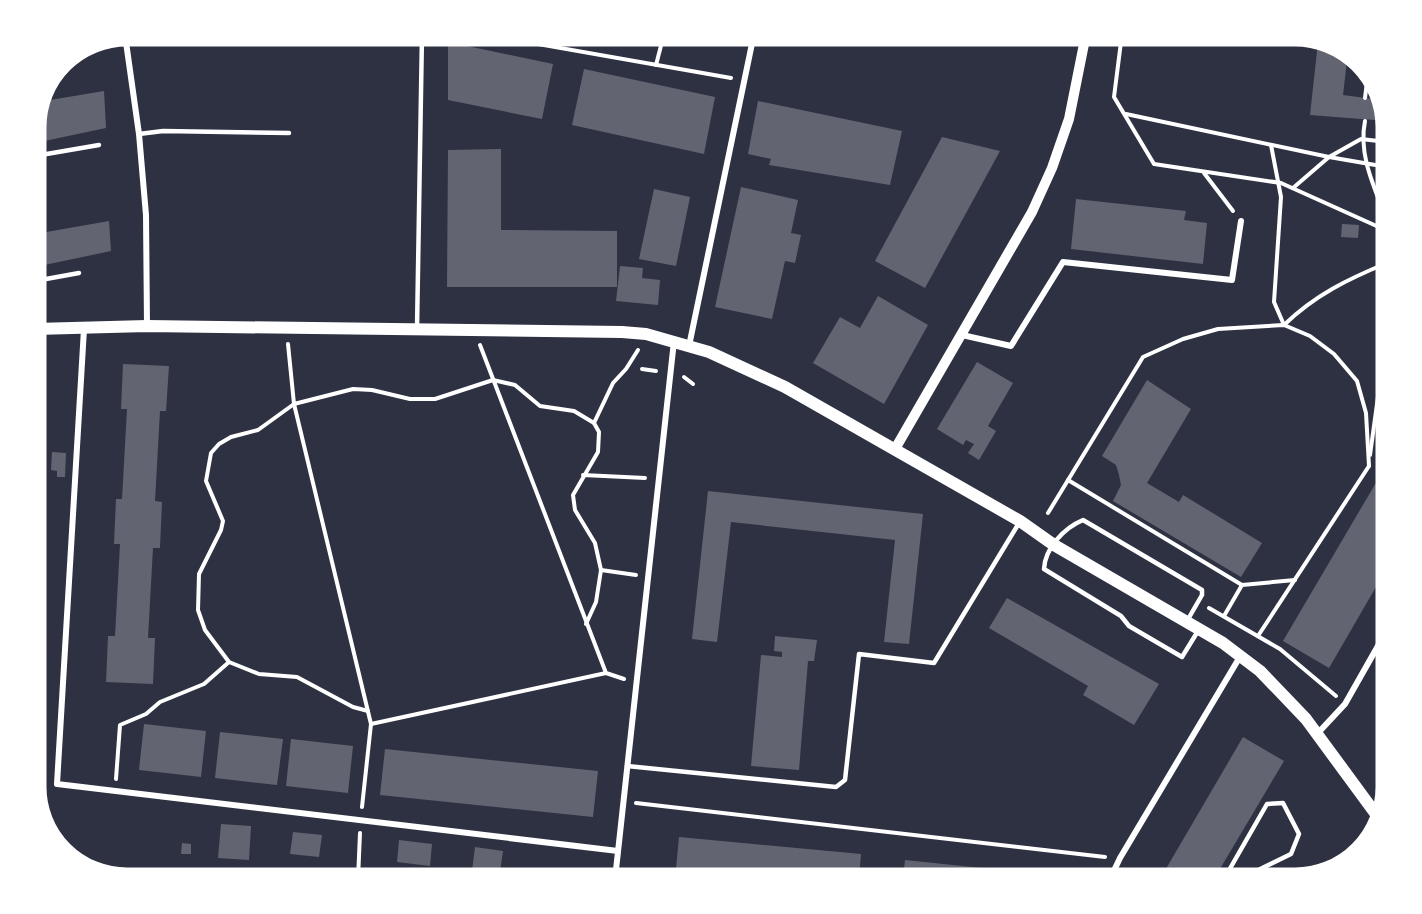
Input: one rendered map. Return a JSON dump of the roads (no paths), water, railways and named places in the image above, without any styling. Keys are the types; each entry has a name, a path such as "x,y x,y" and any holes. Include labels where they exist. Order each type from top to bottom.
{"main road":[{"path":"45,329 147,326 646,334 674,341 731,361 895,448 1241,655 1260,671 1318,733 1373,810"}],"street":[{"path":"126,45 139,134 146,215 147,326"},
{"path":"689,346 751,45"},
{"path":"895,448 1015,243 1052,168 1069,119 1084,45"},
{"path":"962,335 1011,346 1064,262 1232,280 1241,221"},
{"path":"84,329 57,784 115,793 618,851"},
{"path":"616,869 674,341"},
{"path":"1318,733 1345,704 1377,649"},
{"path":"1115,869 1241,655"}],"lane":[{"path":"417,329 422,45"},
{"path":"139,134 163,131 290,132"},
{"path":"45,154 99,146"},
{"path":"45,279 79,273"},
{"path":"1187,621 1198,603 1202,590 1083,520 1069,526 1044,561 1044,569 1121,616 1129,626 1182,657 1199,629"},
{"path":"627,766 836,787 845,780 859,654 934,663 1020,521"},
{"path":"1230,869 1267,804 1283,803 1299,834 1291,854 1260,869"}]}
